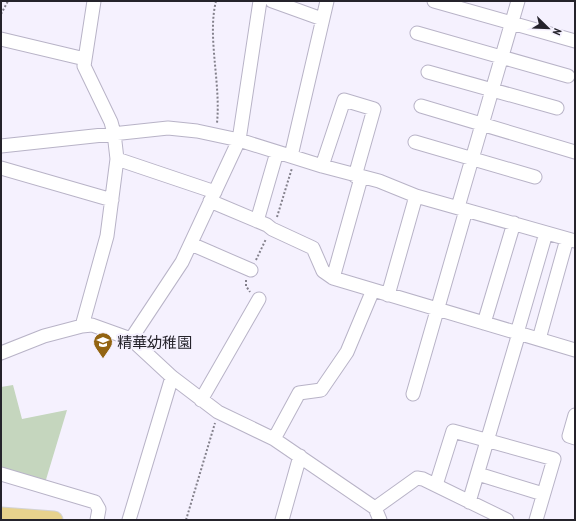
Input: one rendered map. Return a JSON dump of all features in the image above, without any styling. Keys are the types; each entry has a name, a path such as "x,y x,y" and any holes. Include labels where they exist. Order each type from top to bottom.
{"main road":[{"path":"1,516 54,520"}],"street":[{"path":"82,326 107,236 117,159 114,133 111,122 84,66 94,1"},
{"path":"131,339 134,331 182,262 239,140 260,1"},
{"path":"272,1 322,19"},
{"path":"291,156 323,26 322,19 328,1"},
{"path":"434,1 575,41"},
{"path":"413,394 438,309 462,208 472,158 518,1"},
{"path":"417,33 568,76"},
{"path":"1,39 85,59"},
{"path":"428,72 557,108"},
{"path":"322,166 344,100 374,109 333,278"},
{"path":"421,106 575,152"},
{"path":"1,146 168,128 216,134 358,177 379,181 416,196 571,240 539,339"},
{"path":"415,142 535,177"},
{"path":"257,221 277,152"},
{"path":"117,159 212,196 257,221 313,248 323,271 333,278 575,350"},
{"path":"1,168 112,200"},
{"path":"388,295 416,196"},
{"path":"484,323 514,223"},
{"path":"469,502 546,233"},
{"path":"191,244 251,270"},
{"path":"274,439 299,393 320,390 347,352 373,290"},
{"path":"201,400 259,299"},
{"path":"1,353 44,336 82,326 92,325 131,339 172,377 201,400 218,412 274,439 300,456 378,514 417,478 436,485 469,502 488,516 507,520"},
{"path":"129,520 172,377"},
{"path":"575,415 569,436 575,438"},
{"path":"436,485 453,430 554,460 536,520"},
{"path":"282,520 300,456"},
{"path":"1,474 95,502 99,509 97,520"},
{"path":"478,474 543,494"}],"path":[{"path":"1,14 8,1"},
{"path":"216,1 212,16 218,91 216,134"},
{"path":"186,520 218,412"}],"green space":[{"path":"13,385 22,419 67,410 45,483 1,467 1,387"}],"place":[{"name":"精華幼稚園","path":"103,359"}]}
